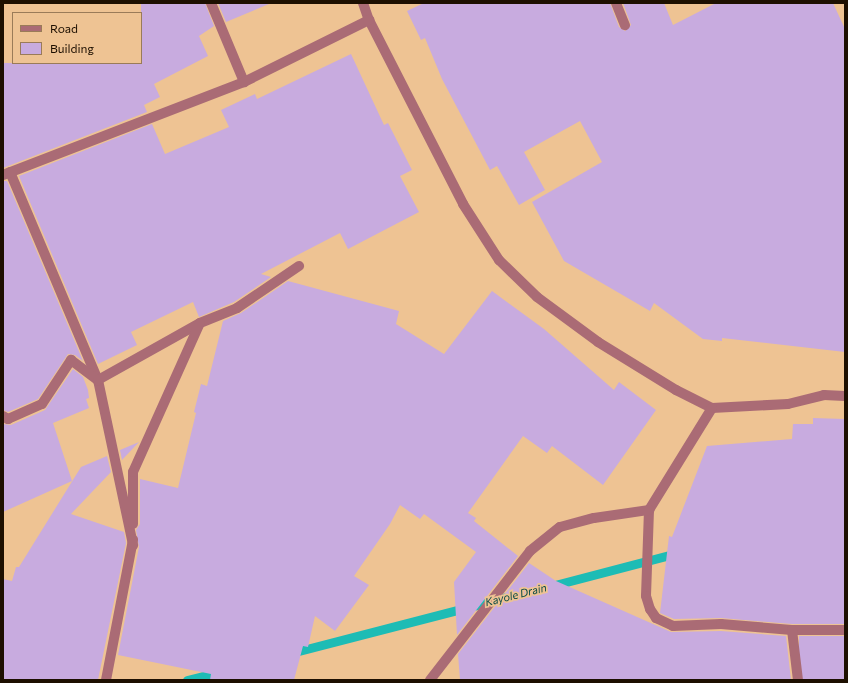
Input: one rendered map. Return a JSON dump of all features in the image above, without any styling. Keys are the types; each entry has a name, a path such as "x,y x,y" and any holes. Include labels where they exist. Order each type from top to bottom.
{"street":[{"path":"210,3 244,82"},
{"path":"363,3 369,20 463,204 499,260 537,297 598,342 676,390 712,408 788,404 824,395 845,396"},
{"path":"616,3 625,25"},
{"path":"133,545 98,380 7,173 244,82 369,20"},
{"path":"98,380 200,323 237,308 299,266"},
{"path":"106,680 133,545 133,472 200,323"},
{"path":"3,416 8,419 42,404 71,360 98,380"},
{"path":"712,408 649,510 646,596 650,609 656,618 673,626 721,624 792,630 845,630"},
{"path":"430,680 530,551 560,527 594,518 649,510"},
{"path":"792,630 798,680"}],"building":[{"path":"141,3 205,3 214,26 199,36 208,56 154,84 160,97 144,105 147,112 3,168 3,63 142,64"},
{"path":"218,3 269,3 269,4 226,22"},
{"path":"424,3 610,3 619,27 625,31 631,25 623,3 664,3 673,25 716,3 833,3 845,29 845,352 722,338 722,341 703,339 654,303 650,311 564,261 532,202 602,162 580,121 524,152 545,190 519,205 497,166 490,170 442,79 425,38 421,40 407,11"},
{"path":"351,54 384,125 388,123 412,170 400,176 419,212 348,249 340,233 261,274 271,277 234,302 199,317 193,302 131,332 137,345 98,364 19,176 152,124 165,154 229,127 221,110 255,94 257,99"},
{"path":"3,181 7,181 83,361 75,355 68,354 38,399 8,412 3,410"},
{"path":"288,281 399,311 396,324 444,354 492,291 544,329 614,390 619,382 656,410 603,485 552,446 547,453 523,436 468,513 476,518 474,521 518,556 457,635 454,582 476,552 424,514 420,519 400,505 390,524 354,576 369,585 335,631 315,616 308,647 303,646 294,680 210,680 211,674 118,655 139,547 136,530 140,524 140,479 178,488 196,413 194,412 201,384 207,386 223,321 241,313"},
{"path":"73,369 83,377 88,390 89,398 86,399 89,408 53,423 72,481 3,512 3,424 11,425 45,410"},
{"path":"813,418 845,419 845,624 792,624 721,618 674,619 660,613 669,536 672,537 707,446 792,439 793,424 813,424"},
{"path":"139,442 122,460 120,450"},
{"path":"107,456 111,472 71,514 124,532 126,543 98,680 3,680 3,579 12,581 16,567 19,567 81,467"},
{"path":"529,563 556,581 671,632 721,631 786,636 791,680 460,680 458,654"},
{"path":"799,636 845,636 845,680 799,680"}],"waterway":[{"name":"Kayole Drain","path":"551,586 678,553"},
{"name":"Kayole Drain","path":"291,653 511,596"},
{"name":"Kayole Drain","path":"187,680 223,671"}]}
